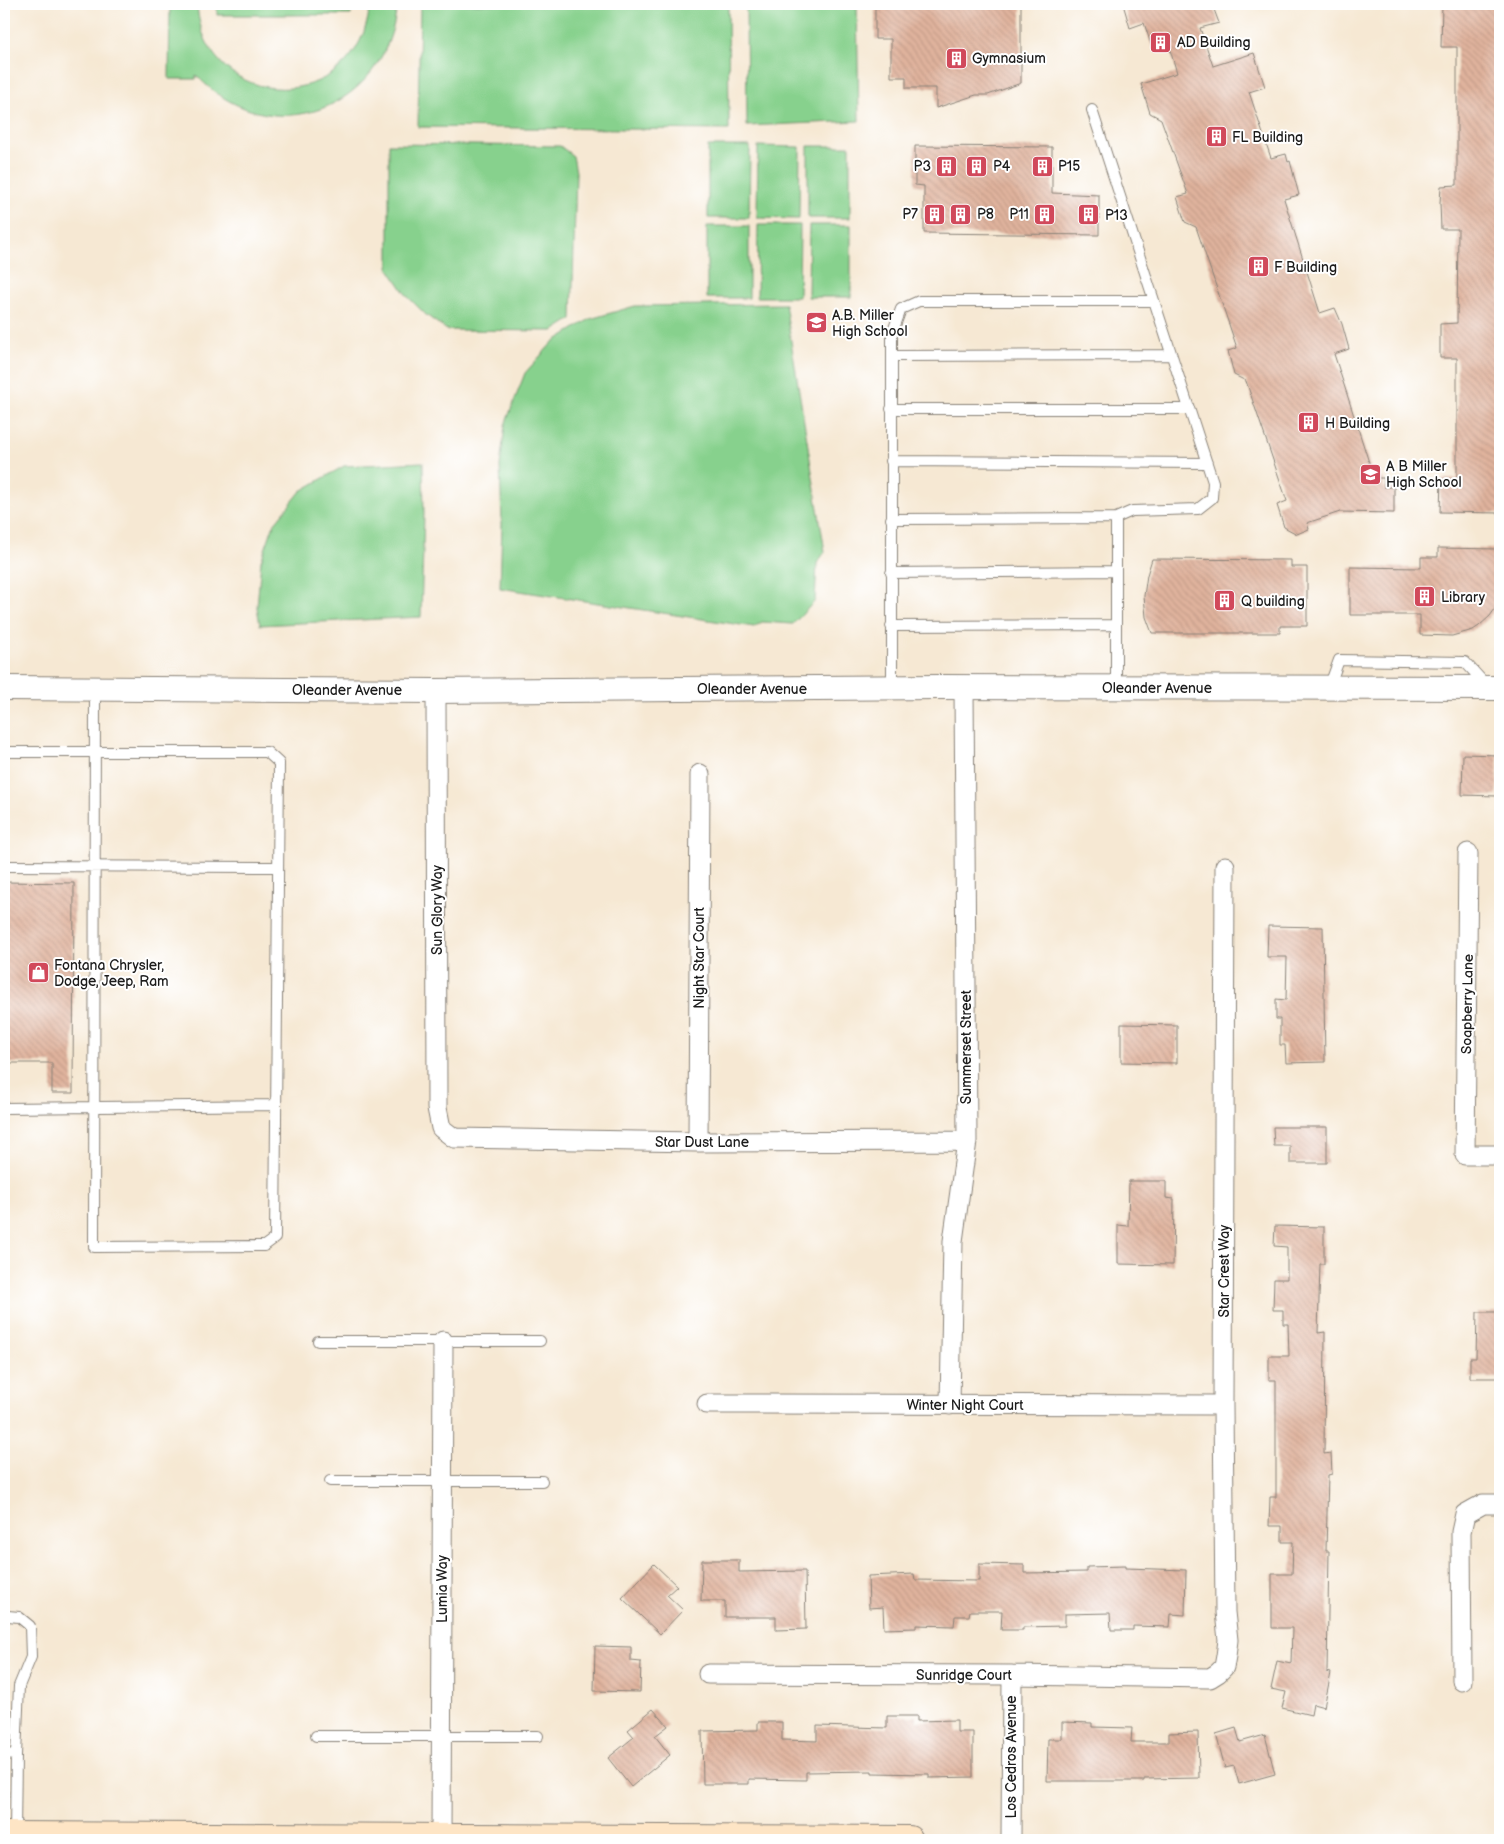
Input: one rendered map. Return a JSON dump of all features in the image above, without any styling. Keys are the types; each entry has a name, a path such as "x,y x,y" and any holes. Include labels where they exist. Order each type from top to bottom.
{"main road":[{"path":"9,1836 909,1840"}],"street":[{"name":"Oleander Avenue","path":"4,688 436,691 964,687 1495,688"},
{"name":"Summerset Street","path":"950,1405 953,1241 967,1141 964,687"},
{"name":"Sun Glory Way","path":"436,691 437,1108 441,1128"},
{"name":"Night Star Court","path":"698,1142 700,774"},
{"name":"Soapberry Lane","path":"1468,853 1465,1154 1500,1155"},
{"name":"Star Crest Way","path":"1218,1673 1224,1667 1228,1640 1225,1612 1223,1405 1224,866"},
{"name":"Star Dust Lane","path":"441,1128 454,1138 698,1142 967,1141"},
{"name":"Lumia Way","path":"441,1838 443,1341"},
{"name":"Winter Night Court","path":"707,1404 1223,1405"},
{"path":"1462,1680 1461,1532 1465,1514 1483,1504 1500,1504"},
{"name":"Sunridge Court","path":"708,1674 1168,1676 1210,1678 1218,1673"},
{"name":"Los Cedros Avenue","path":"1011,1840 1012,1675"}],"lane":[{"path":"891,519 1116,518 1132,511 1198,509 1212,498 1213,482 1092,110"},
{"path":"892,688 892,334 901,309 919,301 1154,301"},
{"path":"892,356 1171,355"},
{"path":"892,409 1188,409"},
{"path":"892,461 1207,463"},
{"path":"1116,518 1116,688"},
{"path":"892,573 1116,571"},
{"path":"891,626 1116,624"},
{"path":"4,752 95,752 267,752 278,763 274,1238 264,1246 94,1247 94,867 95,752 95,689"},
{"path":"4,866 278,867"},
{"path":"4,1108 276,1105"},
{"path":"318,1340 540,1341"},
{"path":"330,1480 443,1482 542,1480"},
{"path":"8,1616 19,1617 30,1626 31,1657 19,1686 16,1756 9,1836"},
{"path":"316,1736 538,1736"},
{"path":"4,1754 16,1756"}],"green space":[{"path":"170,4 197,4 206,41 226,67 252,83 282,88 313,83 340,67 360,41 370,4 397,4 389,41 372,71 349,94 321,109 290,115 257,112 226,99 196,75 196,79 169,79"},
{"path":"217,4 351,4 351,15 217,15"},
{"path":"420,4 728,4 729,130 418,127"},
{"path":"746,4 857,4 859,121 747,126"},
{"path":"389,144 560,146 573,156 576,172 572,319 553,331 447,330 426,315 407,296 389,269"},
{"path":"708,146 750,146 749,218 708,218"},
{"path":"758,146 800,147 799,219 757,218"},
{"path":"808,146 850,146 850,218 808,218"},
{"path":"758,225 800,225 799,297 757,297"},
{"path":"809,225 851,225 851,297 808,297"},
{"path":"707,226 749,226 749,298 707,298"},
{"path":"785,304 825,552 817,563 815,601 793,624 762,622 754,627 500,588 502,524 500,466 505,425 525,373 553,342 590,319 635,306"},
{"path":"423,462 424,513 421,617 260,625 257,607 261,561 274,524 301,491 344,466"}],"building":[{"name":"Gymnasium","path":"875,4 1021,4 1021,83 988,95 976,95 936,108 936,88 906,88 906,77 891,77 891,39 875,39"},
{"path":"1123,4 1212,4 1219,23 1200,28 1213,66 1254,53 1265,87 1249,92 1271,158 1286,154 1288,162 1290,161 1299,195 1284,199 1320,313 1335,308 1342,324 1349,349 1334,354 1374,478 1384,478 1384,487 1394,487 1394,513 1340,512 1307,523 1309,529 1297,534 1284,527 1277,505 1287,501 1246,381 1234,375 1228,351 1237,348 1196,227 1185,222 1177,197 1188,194 1161,119 1150,113 1141,84 1177,73 1168,43 1152,47 1144,23 1130,28"},
{"path":"1442,4 1500,4 1500,513 1440,512 1441,479 1457,479 1457,358 1440,358 1440,324 1457,323 1458,229 1441,229 1441,186 1457,185 1457,47 1441,47"},
{"path":"915,146 1052,147 1052,193 1099,195 1099,235 924,233 924,186 915,185"},
{"name":"Library","path":"1438,548 1500,549 1500,602 1490,616 1479,626 1473,630 1452,636 1420,635 1420,615 1350,615 1350,567 1421,568 1421,557 1438,557"},
{"name":"Q building","path":"1152,559 1291,560 1291,567 1307,567 1307,626 1280,626 1280,633 1152,633 1146,617 1144,596 1147,575"},
{"path":"1463,754 1498,755 1497,796 1462,795"},
{"name":"Fontana Chrysler, Dodge, Jeep, Ram","path":"4,882 74,883 73,1093 52,1093 52,1063 4,1063"},
{"path":"1268,926 1323,927 1325,1062 1286,1063 1285,1045 1280,1045 1280,1019 1276,1019 1276,999 1286,1000 1287,957 1267,957"},
{"path":"1121,1024 1177,1025 1177,1063 1121,1062"},
{"path":"1273,1127 1327,1127 1327,1163 1290,1163 1290,1146 1274,1146"},
{"path":"1129,1181 1166,1181 1166,1198 1174,1199 1173,1265 1118,1264 1118,1225 1128,1226"},
{"path":"1275,1226 1324,1227 1324,1264 1320,1264 1318,1333 1325,1332 1324,1454 1331,1453 1332,1474 1328,1475 1326,1551 1329,1551 1327,1672 1331,1673 1324,1707 1313,1704 1311,1715 1282,1708 1286,1692 1271,1689 1277,1661 1291,1664 1292,1628 1272,1628 1272,1574 1292,1574 1293,1542 1282,1542 1282,1526 1269,1526 1270,1497 1276,1497 1276,1380 1269,1380 1269,1356 1289,1356 1288,1324 1283,1324 1283,1310 1273,1310 1274,1279 1287,1279 1287,1247 1274,1246"},
{"path":"1477,1312 1500,1312 1500,1378 1470,1378 1470,1358 1476,1358"},
{"path":"702,1560 739,1560 739,1572 805,1571 806,1629 776,1630 776,1617 725,1617 725,1601 701,1601"},
{"path":"654,1564 677,1586 667,1595 683,1610 660,1634 622,1598"},
{"path":"979,1564 1024,1565 1024,1573 1087,1572 1087,1567 1125,1566 1125,1568 1186,1570 1185,1615 1171,1614 1170,1627 1133,1626 1133,1630 1111,1630 1110,1613 1065,1614 1065,1626 1023,1627 1023,1630 1001,1630 1002,1611 970,1611 969,1616 955,1616 954,1626 916,1625 916,1628 884,1629 883,1607 869,1608 868,1576 914,1574 915,1580 979,1581"},
{"path":"595,1646 631,1647 631,1661 641,1662 640,1692 594,1691"},
{"path":"653,1709 668,1726 655,1736 670,1755 631,1787 608,1758 634,1737 628,1730"},
{"path":"887,1716 917,1716 917,1721 957,1720 957,1732 973,1732 973,1777 929,1778 929,1774 872,1773 872,1771 806,1772 806,1780 749,1779 749,1784 703,1784 702,1731 758,1730 758,1722 782,1722 782,1740 817,1741 817,1726 887,1728"},
{"path":"1062,1722 1092,1723 1092,1727 1132,1728 1131,1742 1169,1742 1169,1733 1198,1732 1199,1778 1144,1779 1144,1781 1047,1781 1048,1739 1062,1739"},
{"path":"1236,1728 1240,1742 1265,1735 1275,1774 1239,1784 1234,1766 1225,1768 1216,1734"}],"place":[{"name":"AD Building","path":"1161,42"},
{"name":"Gymnasium","path":"956,58"},
{"name":"FL Building","path":"1216,137"},
{"name":"P3","path":"947,166"},
{"name":"P4","path":"977,166"},
{"name":"P15","path":"1042,166"},
{"name":"P7","path":"934,214"},
{"name":"P8","path":"961,214"},
{"name":"P11","path":"1045,214"},
{"name":"P13","path":"1089,215"},
{"name":"F Building","path":"1258,267"},
{"name":"A.B. Miller High School","path":"816,323"},
{"name":"H Building","path":"1309,423"},
{"name":"A B Miller High School","path":"1370,474"},
{"name":"Library","path":"1425,597"},
{"name":"Q building","path":"1225,601"},
{"name":"Fontana Chrysler, Dodge, Jeep, Ram","path":"38,973"}]}
